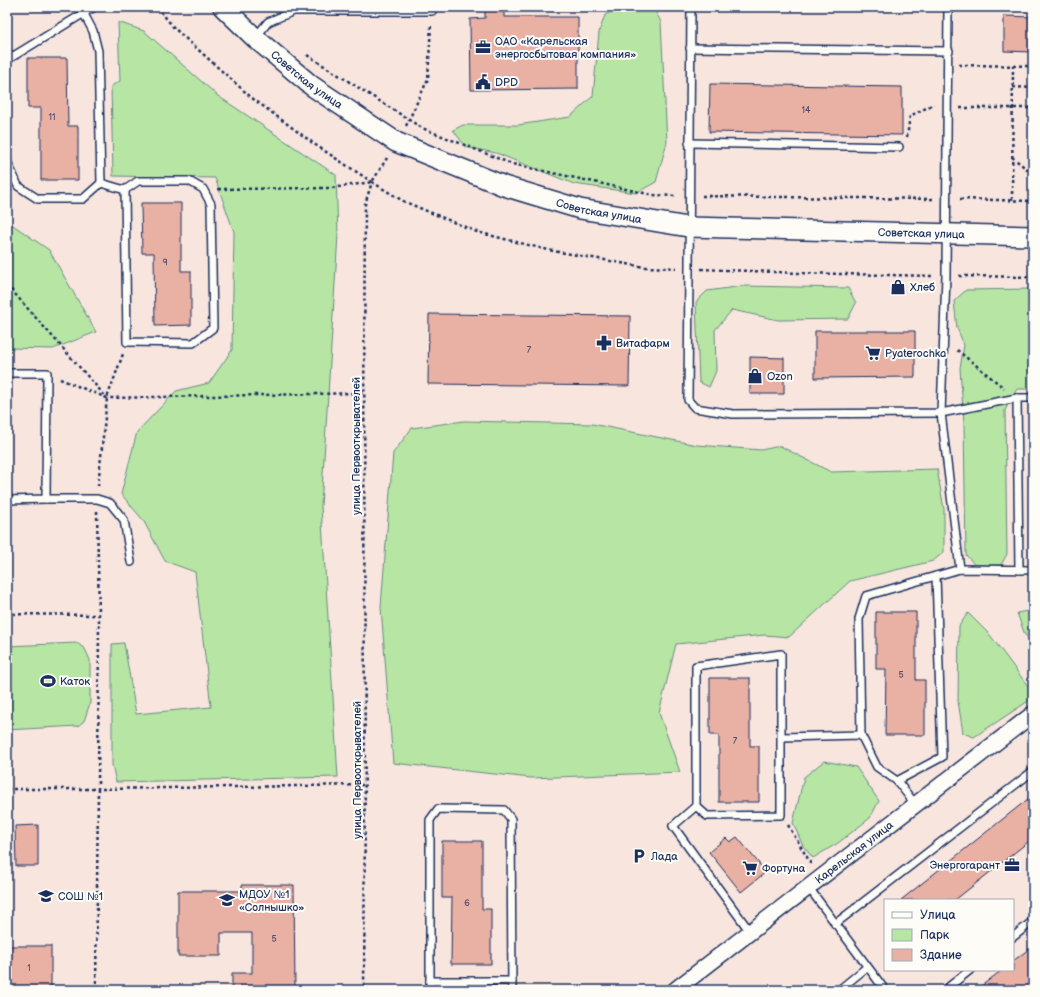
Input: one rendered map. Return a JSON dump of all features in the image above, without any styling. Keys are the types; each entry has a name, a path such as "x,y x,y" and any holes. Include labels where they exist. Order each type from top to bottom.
{"street":[{"name":"Советская улица","path":"223,7 255,38 312,86 396,142 504,186 580,209 688,227 1033,236"},
{"name":"Карельская улица","path":"675,990 814,884 914,804 1033,714"}],"lane":[{"path":"7,60 94,7"},
{"path":"691,7 688,196 688,400 695,408 733,414 940,413 1017,398 1033,398"},
{"path":"948,7 949,64 945,341 940,413 960,569"},
{"path":"255,38 268,22 294,11 432,9"},
{"path":"7,161 18,186 38,200 84,200 102,183 98,51 93,31 84,14"},
{"path":"690,48 949,51"},
{"path":"689,143 899,147"},
{"path":"138,181 189,181 203,189 211,204 213,328 193,343 127,342 125,190 138,181"},
{"path":"102,183 125,190"},
{"path":"7,373 47,373 46,499"},
{"path":"1017,398 1019,570"},
{"path":"7,500 97,499 110,503 124,520 131,562"},
{"path":"914,804 897,781 878,767 860,735 859,619 866,596 960,569 1033,570"},
{"path":"897,781 942,757 936,576"},
{"path":"696,806 708,816 781,815 781,654 696,666 696,806 673,826 751,933"},
{"path":"782,737 860,735"},
{"path":"835,924 1033,771"},
{"path":"430,990 430,820 438,809 504,810 511,819 512,990"},
{"path":"814,884 835,924 885,990"},
{"path":"1014,936 1033,921"},
{"path":"839,990 867,967"},
{"path":"944,990 969,971"},
{"path":"430,981 512,981"}],"path":[{"path":"157,7 174,28 252,98 316,146 372,182"},
{"name":"улица Первооткрывателей","path":"364,990 365,785 363,393 365,204 372,182 409,121 428,80 432,9"},
{"path":"302,51 422,128 512,164 653,195 1033,201"},
{"path":"949,64 1033,66"},
{"path":"1012,200 1013,65"},
{"path":"1012,87 1033,88"},
{"path":"899,147 909,136 910,116 948,97"},
{"path":"948,107 1033,108"},
{"path":"1012,157 1033,174"},
{"path":"228,189 332,188 372,182"},
{"path":"7,286 107,398"},
{"path":"945,341 1017,398"},
{"path":"96,990 99,615 97,499 107,398 127,342"},
{"path":"47,373 107,398 363,393"},
{"path":"7,614 99,615"},
{"path":"7,789 365,785"},
{"path":"781,815 814,884"}],"green space":[{"path":"620,7 653,7 661,22 667,142 656,182 636,193 574,184 496,153 466,147 453,130 463,125 518,125 570,117 593,96 599,32 605,15"},
{"path":"118,22 144,31 218,96 336,175 338,235 321,506 338,777 116,782 112,765 112,644 124,643 136,714 211,707 195,572 165,561 143,520 121,494 137,432 176,391 209,383 232,350 234,232 215,178 113,176 111,86 120,81"},
{"path":"7,221 49,250 96,332 53,349 7,348"},
{"path":"743,286 848,288 856,303 848,319 778,320 732,310 715,330 716,371 709,387 699,382 696,302 707,291"},
{"path":"1033,289 1033,389 1017,389 1005,410 1007,554 1001,565 975,565 966,555 964,424 960,368 964,345 957,328 954,301 966,290"},
{"path":"464,421 592,424 697,445 761,450 780,446 831,472 937,469 944,509 944,552 933,561 850,581 789,637 765,635 676,644 659,713 680,772 531,778 393,763 381,607 393,453 412,428"},
{"path":"1033,610 1033,643 1025,635 1017,613"},
{"path":"968,613 990,635 1033,693 1033,698 974,737 963,733 958,701 959,626"},
{"name":"Каток","path":"77,643 85,649 90,660 90,703 84,721 78,726 7,730 7,646"},
{"path":"824,761 856,767 879,801 870,818 838,843 813,858 803,846 793,823 804,777"}],"building":[{"path":"485,7 504,7 504,17 578,17 578,89 471,90 470,19 485,18"},
{"path":"1004,16 1033,17 1033,52 1004,51"},
{"path":"28,58 67,58 68,126 78,126 78,180 41,180 41,108 28,108"},
{"path":"710,84 902,87 902,135 709,132"},
{"path":"141,203 181,203 181,271 191,271 191,325 155,326 154,253 142,253"},
{"path":"429,314 630,316 629,386 428,384"},
{"path":"815,331 915,331 915,377 815,378"},
{"path":"750,357 784,358 784,394 750,394"},
{"path":"876,612 916,612 916,680 925,680 925,735 885,735 886,669 876,669"},
{"path":"710,678 750,678 750,746 759,746 759,802 719,802 719,735 710,735"},
{"path":"1033,795 1033,838 956,899 902,899"},
{"path":"38,825 38,866 16,866 15,826"},
{"path":"737,837 766,872 741,892 709,852 726,838 730,842"},
{"path":"442,841 482,841 482,909 491,909 491,964 451,964 452,898 442,898"},
{"path":"242,885 294,885 295,990 232,990 232,973 252,973 252,933 221,933 221,956 178,956 178,891 242,891"},
{"path":"7,946 51,946 51,990 7,990"},
{"path":"1033,946 1033,984 1025,990 976,990 1001,971 1014,971 1014,960"}],"place":[{"name":"ОАО «Карельская энергосбытовая компания»","path":"483,47"},
{"name":"DPD","path":"483,82"},
{"name":"Хлеб","path":"898,287"},
{"name":"Витафарм","path":"604,343"},
{"name":"Pyaterochka","path":"873,353"},
{"name":"Ozon","path":"755,376"},
{"name":"Каток","path":"48,681"},
{"name":"Лада","path":"639,856"},
{"name":"Энергогарант","path":"1012,865"},
{"name":"Фортуна","path":"750,868"},
{"name":"СОШ №1","path":"46,896"},
{"name":"МДОУ №1 «Солнышко»","path":"227,900"}]}
